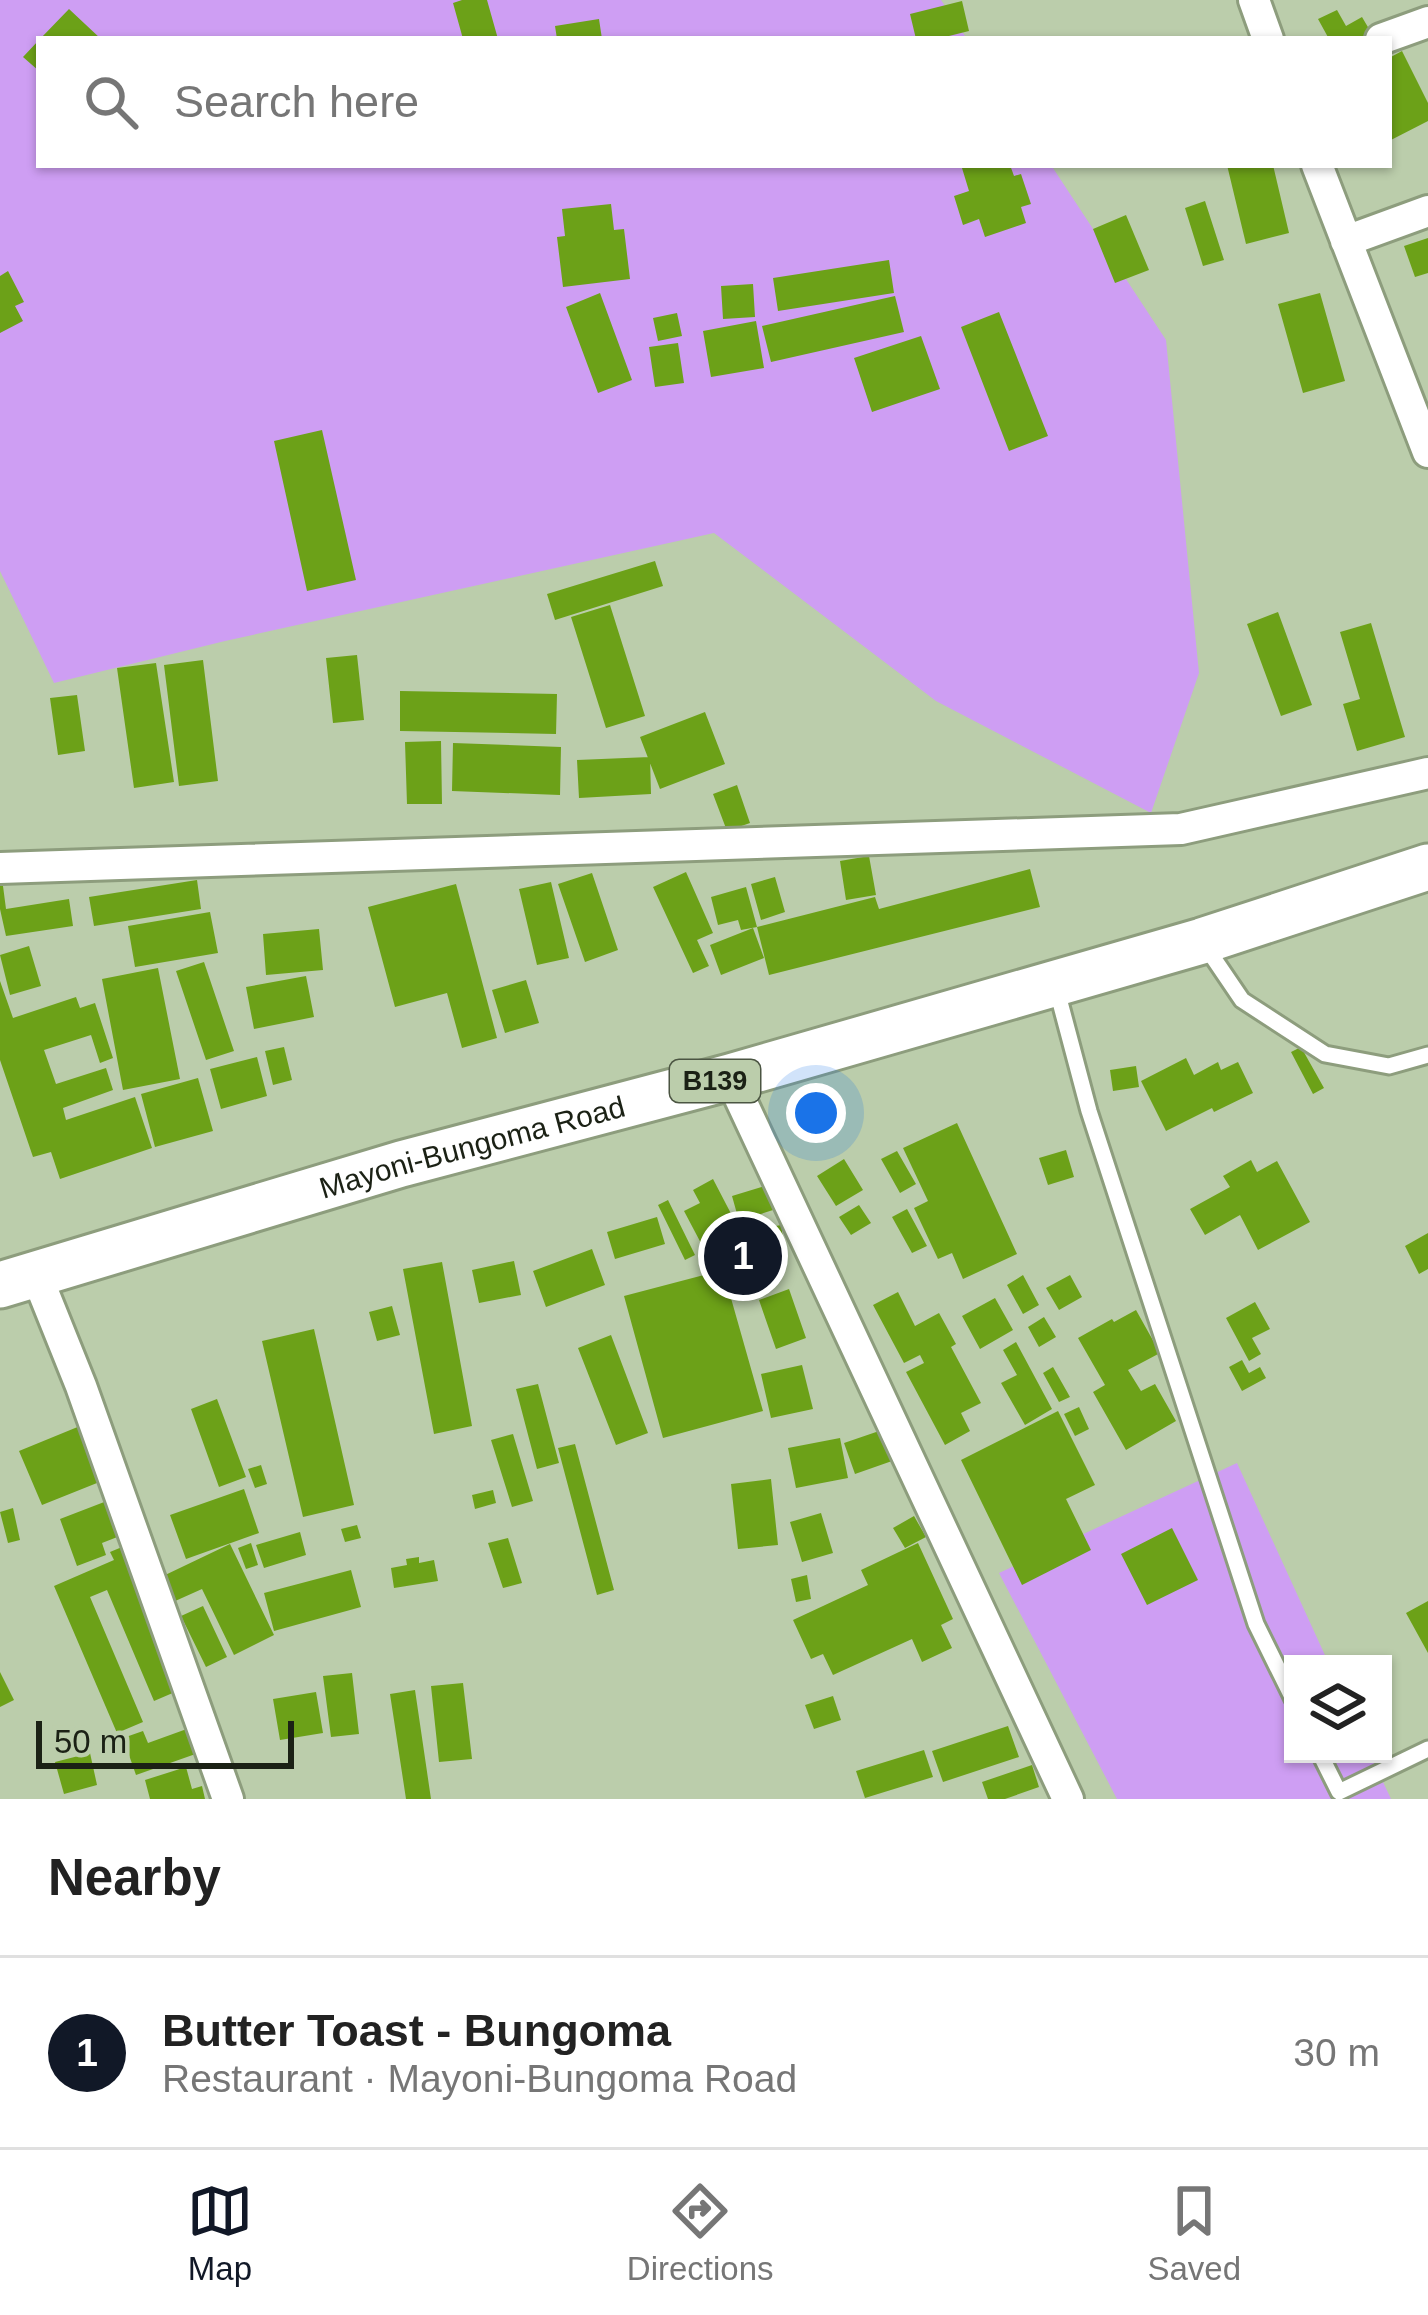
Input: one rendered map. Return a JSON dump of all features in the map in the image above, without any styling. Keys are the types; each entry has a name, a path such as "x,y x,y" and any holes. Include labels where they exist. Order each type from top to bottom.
{"main road":[{"name":"Mayoni-Bungoma Road","path":"18,1280 400,1164 730,1077 1202,941 1428,867"}],"street":[{"path":"1253,0 1267,36"},
{"path":"1389,36 1428,22"},
{"path":"1318,168 1424,432"},
{"path":"1346,242 1428,212"},
{"path":"0,868 1181,829 1428,773"},
{"path":"730,1077 1068,1799"},
{"path":"18,1280 81,1386 228,1799"}],"lane":[{"path":"1202,941 1243,1000 1325,1054 1389,1066 1428,1055"},
{"path":"1055,984 1089,1112 1256,1624 1284,1681"},
{"path":"1324,1763 1339,1792 1428,1749"}],"shaded area":[{"path":"0,0 941,0 965,36 36,36 36,168 1053,168 1166,340 1199,673 1151,813 936,701 714,533 54,683 0,571"},
{"path":"1237,1463 1325,1655 1284,1655 1284,1763 1374,1763 1391,1799 1117,1799 999,1573"}],"building":[{"path":"487,0 497,36 462,36 453,3"},
{"path":"962,1 969,31 915,36 910,14"},
{"path":"69,9 98,36 43,36"},
{"path":"1337,10 1346,26 1362,17 1372,34 1327,36 1318,19"},
{"path":"599,19 602,36 557,36 555,26"},
{"path":"36,43 36,68 23,57"},
{"path":"1402,51 1428,103 1428,121 1392,139 1392,56"},
{"path":"962,168 1011,168 1014,176 1021,174 1031,204 1021,207 1026,223 985,237 979,219 963,225 954,196 969,191"},
{"path":"1228,168 1274,168 1289,233 1246,244"},
{"path":"1205,201 1224,260 1203,266 1185,208"},
{"path":"611,204 614,230 624,229 630,279 563,287 557,237 565,236 562,209"},
{"path":"1126,215 1149,270 1115,283 1093,229"},
{"path":"1428,238 1428,273 1415,277 1404,246"},
{"path":"889,260 894,293 778,311 773,278"},
{"path":"8,271 24,302 15,306 23,321 0,333 0,276"},
{"path":"753,284 755,317 723,319 721,286"},
{"path":"600,293 632,380 598,393 566,307"},
{"path":"1320,293 1345,381 1303,393 1278,304"},
{"path":"895,296 904,332 771,362 762,326"},
{"path":"999,312 1048,436 1009,451 961,327"},
{"path":"677,313 682,336 658,341 653,318"},
{"path":"756,321 764,368 711,377 703,331"},
{"path":"921,336 940,389 872,412 854,358"},
{"path":"678,343 684,383 655,387 649,347"},
{"path":"322,430 356,580 307,591 274,441"},
{"path":"655,561 663,586 555,620 547,594"},
{"path":"610,605 645,716 606,728 571,617"},
{"path":"1278,612 1312,705 1281,716 1247,624"},
{"path":"1371,623 1405,737 1357,751 1343,704 1360,699 1340,632"},
{"path":"357,655 364,720 333,723 326,658"},
{"path":"203,660 218,781 179,786 164,665"},
{"path":"156,663 174,782 134,788 117,668"},
{"path":"400,691 557,694 556,734 400,731"},
{"path":"77,695 85,751 58,755 50,698"},
{"path":"705,712 725,764 660,789 640,737"},
{"path":"441,741 442,804 407,804 405,742"},
{"path":"453,743 561,747 560,795 452,791"},
{"path":"650,757 651,794 579,798 577,760"},
{"path":"737,785 750,823 727,831 713,794"},
{"path":"869,856 876,895 846,900 840,861"},
{"path":"1030,869 1040,907 769,975 757,927 875,897 879,909"},
{"path":"686,872 713,933 697,940 709,966 693,973 653,887"},
{"path":"592,873 618,950 585,962 558,884"},
{"path":"775,877 785,912 761,920 751,884"},
{"path":"197,880 201,909 94,926 89,897"},
{"path":"551,882 569,958 537,965 519,889"},
{"path":"456,884 497,1038 462,1048 447,993 395,1007 368,907"},
{"path":"0,886 6,909 69,899 73,926 6,936"},
{"path":"746,887 757,927 741,930 738,920 718,925 711,897"},
{"path":"210,912 218,953 135,967 128,926"},
{"path":"753,928 764,958 721,975 710,945"},
{"path":"319,929 323,970 266,975 263,934"},
{"path":"29,946 41,986 10,995 0,955"},
{"path":"204,962 234,1051 206,1060 176,971"},
{"path":"158,968 180,1079 123,1090 102,979"},
{"path":"306,976 314,1017 254,1029 246,987"},
{"path":"526,980 539,1023 505,1033 492,990"},
{"path":"0,981 13,1018 76,997 80,1008 95,1003 113,1058 100,1063 91,1035 44,1050 56,1084 106,1068 113,1090 63,1108 66,1120 135,1097 152,1148 60,1179 51,1152 33,1157 0,1060"},
{"path":"284,1047 292,1080 273,1085 265,1051"},
{"path":"1301,1047 1324,1088 1313,1094 1291,1052"},
{"path":"257,1057 267,1096 221,1109 210,1069"},
{"path":"1186,1058 1194,1075 1218,1062 1221,1070 1238,1062 1253,1093 1166,1131 1141,1081"},
{"path":"1136,1066 1139,1087 1113,1091 1110,1070"},
{"path":"198,1078 213,1131 155,1147 141,1094"},
{"path":"957,1123 1017,1254 963,1279 952,1253 938,1259 914,1208 928,1201 903,1148"},
{"path":"1066,1150 1074,1177 1048,1185 1039,1158"},
{"path":"897,1151 916,1184 900,1193 881,1159"},
{"path":"844,1159 863,1190 836,1206 817,1176"},
{"path":"1251,1160 1257,1172 1277,1161 1310,1222 1258,1250 1240,1215 1205,1235 1190,1209 1230,1187 1223,1176"},
{"path":"713,1179 739,1229 703,1247 684,1211 700,1203 693,1190"},
{"path":"765,1186 773,1210 739,1221 732,1196"},
{"path":"668,1200 695,1255 685,1260 658,1205"},
{"path":"859,1205 871,1223 851,1235 839,1217"},
{"path":"907,1209 927,1246 912,1253 892,1217"},
{"path":"657,1217 665,1244 615,1259 607,1232"},
{"path":"781,1225 784,1244 748,1250 745,1232"},
{"path":"1428,1233 1428,1269 1419,1274 1405,1246"},
{"path":"592,1249 605,1285 546,1307 533,1271"},
{"path":"514,1261 521,1295 479,1303 472,1270"},
{"path":"442,1262 472,1426 434,1434 403,1269"},
{"path":"723,1270 763,1411 663,1438 624,1296"},
{"path":"1023,1275 1039,1305 1023,1314 1007,1285"},
{"path":"1070,1275 1082,1297 1059,1310 1046,1288"},
{"path":"789,1289 806,1338 776,1349 759,1300"},
{"path":"898,1292 915,1326 939,1313 981,1403 961,1413 970,1431 945,1445 906,1372 924,1363 920,1355 904,1363 873,1305"},
{"path":"995,1298 1013,1330 980,1349 962,1316"},
{"path":"1255,1302 1270,1329 1252,1338 1261,1354 1249,1361 1226,1318"},
{"path":"392,1306 400,1335 377,1341 369,1312"},
{"path":"1136,1310 1160,1353 1128,1370 1141,1391 1155,1384 1176,1421 1126,1450 1093,1392 1105,1385 1078,1338"},
{"path":"1044,1317 1056,1337 1039,1347 1028,1327"},
{"path":"314,1329 354,1505 303,1517 262,1341"},
{"path":"611,1335 648,1433 616,1445 578,1348"},
{"path":"1016,1342 1052,1409 1025,1425 1001,1383 1017,1375 1003,1350"},
{"path":"1242,1360 1249,1373 1260,1367 1266,1378 1242,1391 1229,1367"},
{"path":"802,1365 813,1409 771,1418 761,1374"},
{"path":"1053,1367 1070,1397 1059,1402 1043,1373"},
{"path":"538,1384 559,1463 537,1469 516,1389"},
{"path":"217,1399 246,1477 219,1487 191,1409"},
{"path":"1079,1407 1089,1429 1075,1436 1064,1414"},
{"path":"1058,1411 1095,1485 1066,1499 1091,1550 1022,1585 961,1460"},
{"path":"80,1426 102,1481 42,1505 19,1451"},
{"path":"882,1430 892,1461 855,1474 844,1443"},
{"path":"513,1434 533,1501 512,1507 491,1440"},
{"path":"840,1438 848,1478 796,1488 788,1448"},
{"path":"575,1444 614,1590 597,1595 558,1448"},
{"path":"261,1465 267,1484 255,1488 248,1469"},
{"path":"771,1479 778,1545 738,1549 731,1484"},
{"path":"244,1489 259,1533 186,1559 170,1515"},
{"path":"493,1490 496,1503 475,1509 472,1495"},
{"path":"112,1499 125,1534 102,1543 106,1555 77,1566 60,1519"},
{"path":"13,1508 20,1540 8,1543 0,1512"},
{"path":"821,1513 833,1553 802,1562 790,1522"},
{"path":"914,1516 926,1537 905,1548 893,1528"},
{"path":"357,1525 361,1538 345,1542 341,1529"},
{"path":"1172,1528 1198,1580 1147,1605 1121,1554"},
{"path":"300,1532 306,1555 264,1568 256,1545"},
{"path":"508,1538 522,1583 503,1588 488,1543"},
{"path":"251,1543 258,1565 246,1569 238,1548"},
{"path":"918,1543 953,1619 941,1625 952,1648 922,1662 912,1639 833,1675 823,1654 811,1659 793,1620 868,1585 861,1570"},
{"path":"230,1544 274,1635 234,1655 202,1589 173,1602 161,1577"},
{"path":"122,1547 182,1689 154,1701 107,1590 90,1597 143,1722 117,1733 54,1586 114,1560 110,1552"},
{"path":"419,1557 419,1563 434,1560 438,1581 394,1588 391,1568"},
{"path":"351,1570 361,1607 274,1631 264,1593"},
{"path":"807,1575 811,1599 796,1602 791,1579"},
{"path":"1428,1601 1428,1653 1406,1613"},
{"path":"203,1606 227,1657 206,1667 181,1616"},
{"path":"0,1672 14,1700 0,1707"},
{"path":"352,1673 359,1734 331,1737 323,1676"},
{"path":"463,1683 472,1759 439,1762 431,1686"},
{"path":"415,1690 431,1799 406,1799 390,1694"},
{"path":"316,1692 323,1733 280,1740 273,1699"},
{"path":"833,1696 841,1720 814,1729 805,1705"},
{"path":"195,1726 204,1751 136,1775 123,1738 143,1731 148,1743"},
{"path":"1008,1726 1019,1757 943,1782 932,1751"},
{"path":"924,1750 933,1777 865,1798 856,1771"},
{"path":"90,1753 97,1785 64,1794 55,1762"},
{"path":"1032,1765 1039,1787 1005,1799 988,1799 982,1782"},
{"path":"186,1767 192,1789 202,1786 205,1799 150,1799 145,1780"}],"place":[{"name":"Butter Toast - Bungoma","path":"743,1256"}]}
